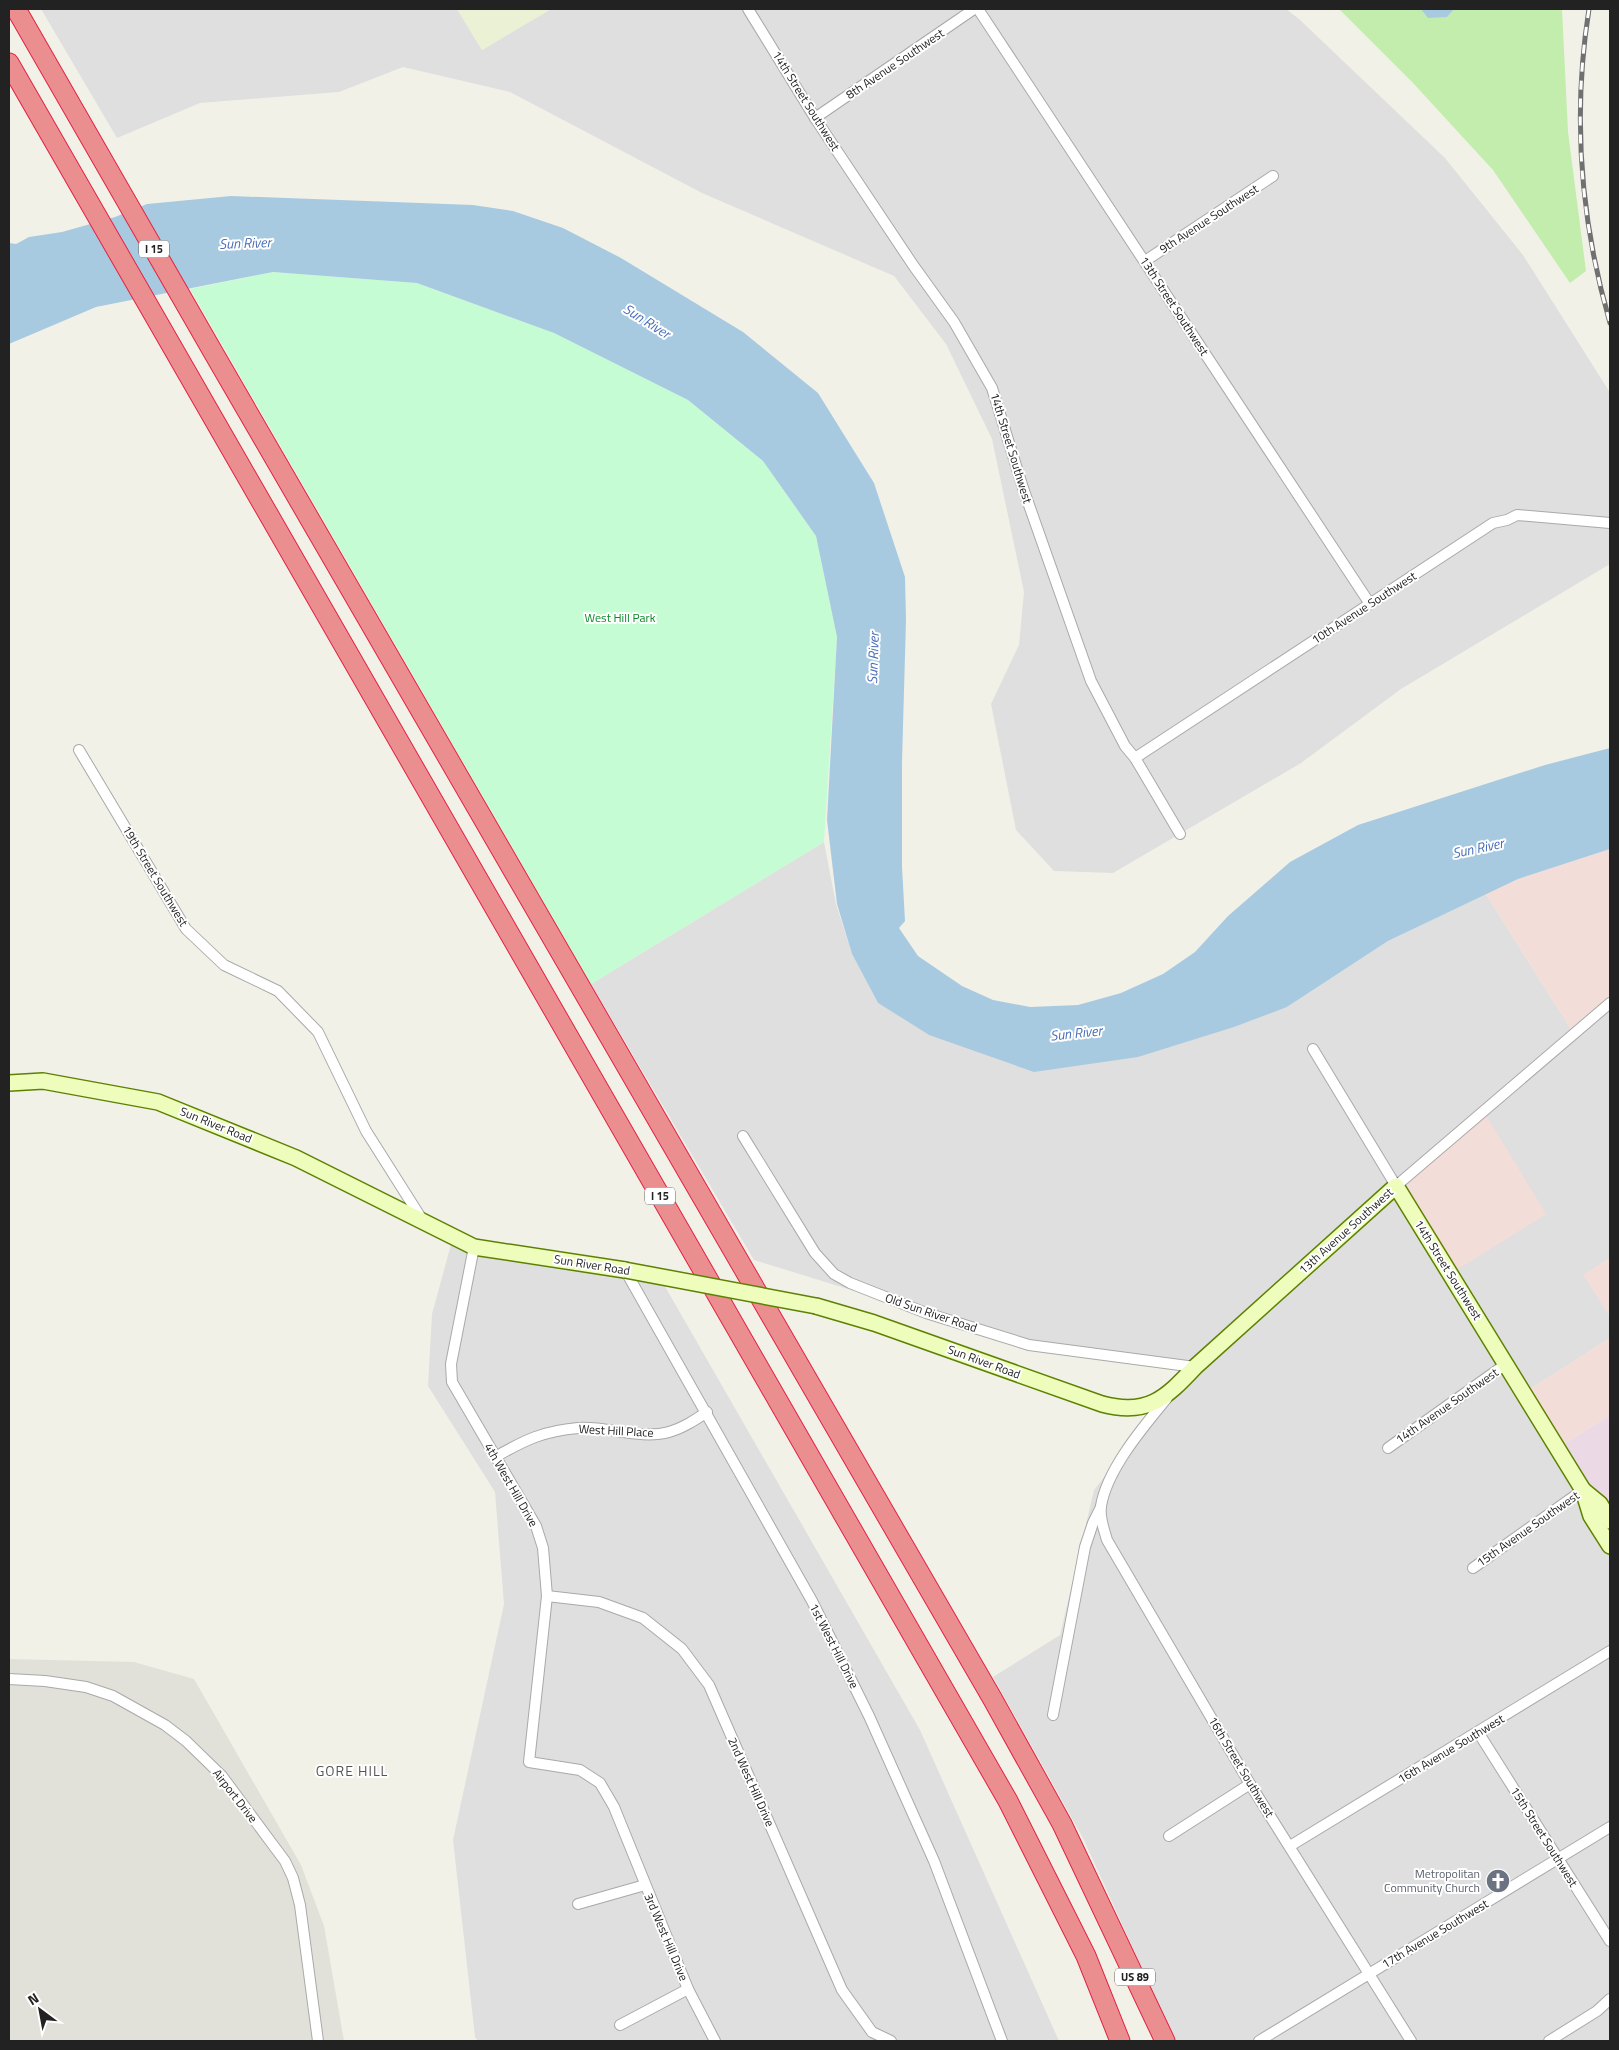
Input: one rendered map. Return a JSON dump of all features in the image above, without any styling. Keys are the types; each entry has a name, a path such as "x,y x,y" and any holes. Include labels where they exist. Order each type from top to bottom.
{"highway":[{"name":"I 15","path":"20,15 992,1698 1062,1824 1106,1914 1156,2041"},
{"name":"I 15","path":"9,64 1008,1801 1086,1956 1120,2041"},
{"name":"US 89","path":"1106,1914 1165,2041"}],"street":[{"name":"14th Street Southwest","path":"749,9 815,118 913,265 954,322 992,388 1023,488 1091,681 1125,746 1135,758 1180,834"},
{"name":"8th Avenue Southwest","path":"815,118 974,9"},
{"name":"13th Street Southwest","path":"978,9 1370,604"},
{"name":"9th Avenue Southwest","path":"1145,261 1273,176"},
{"name":"10th Avenue Southwest","path":"1135,758 1493,523 1507,520 1517,514 1610,523"},
{"name":"19th Street Southwest","path":"79,750 186,929 224,965 278,991 318,1032 366,1132 423,1222"},
{"name":"13th Avenue Southwest","path":"1108,1483 1140,1431 1195,1367 1396,1186 1610,1003"},
{"name":"14th Street Southwest","path":"1313,1049 1583,1490 1591,1516 1610,1546"},
{"name":"Sun River Road","path":"9,1083 43,1081 158,1102 296,1158 474,1248 625,1270 816,1306 874,1323 1121,1409 1141,1407 1158,1402 1182,1382"},
{"name":"Old Sun River Road","path":"743,1136 815,1253 834,1274 850,1284 926,1313 1029,1345 1195,1367"},
{"name":"4th West Hill Drive","path":"474,1248 451,1364 452,1382 536,1526 543,1548 547,1596 530,1762"},
{"name":"1st West Hill Drive","path":"625,1270 707,1412 812,1601 869,1716 934,1861 1002,2041"},
{"name":"14th Avenue Southwest","path":"1388,1448 1506,1364"},
{"name":"West Hill Place","path":"495,1457 530,1438 549,1432 580,1428 640,1433 668,1432 681,1428 707,1412"},
{"name":"16th Street Southwest","path":"1108,1483 1101,1507 1102,1524 1107,1540 1250,1784 1411,2041"},
{"name":"14th Street Southwest","path":"1583,1490 1600,1504 1610,1520"},
{"name":"15th Avenue Southwest","path":"1473,1568 1583,1490"},
{"path":"1052,1715 1085,1547 1101,1507"},
{"name":"2nd West Hill Drive","path":"547,1596 599,1602 643,1618 682,1649 709,1685 842,1990 872,2032 891,2041"},
{"name":"16th Avenue Southwest","path":"1290,1846 1610,1651"},
{"name":"Airport Drive","path":"9,1679 45,1681 86,1687 113,1696 165,1725 186,1741 222,1776 273,1845 292,1878 300,1905 318,2041"},
{"name":"15th Street Southwest","path":"1478,1732 1610,1941"},
{"name":"3rd West Hill Drive","path":"530,1762 580,1770 600,1783 614,1807 688,1989 715,2041"},
{"path":"1169,1836 1250,1784"},
{"name":"17th Avenue Southwest","path":"1260,2041 1610,1827"},
{"name":"3rd West Hill Drive","path":"578,1904 645,1885"},
{"name":"3rd West Hill Drive","path":"620,2025 688,1989"},
{"path":"1549,2041 1597,2012 1610,1998"}],"shaded area":[{"path":"41,9 457,9 482,50 551,9 1286,9 1299,19 1445,158 1523,255 1609,391 1610,564 1401,689 1301,763 1113,873 1054,871 1016,830 991,704 1019,645 1024,592 992,439 946,344 894,276 702,193 510,92 403,67 339,92 200,103 117,138"},
{"path":"824,842 836,904 852,954 878,1003 929,1035 1287,1007 1388,941 1486,894 1574,1034 1610,1003 1610,1258 1584,1275 1610,1316 1610,1338 1524,1393 1610,1548 1610,2041 1175,2041 1083,1838 993,1677 1060,1635 1094,1490 1140,1431 1195,1367 1029,1345 754,1260 591,984"},
{"path":"1610,849 1610,1003 1574,1034 1486,894 1518,879"},
{"path":"1484,1112 1546,1214 1450,1274 1396,1186"},
{"path":"453,1237 659,1276 920,1730 1059,2041 478,2041 475,2037 453,1840 504,1604 495,1492 428,1386 432,1314"},
{"path":"1610,1258 1610,1316 1583,1275"},
{"path":"1610,1338 1610,1415 1558,1448 1524,1393"},
{"path":"1610,1415 1610,1521 1558,1448"},
{"path":"9,1659 134,1662 194,1679 301,1865 324,1926 344,2041 9,2041"}],"green space":[{"path":"457,9 551,9 482,50"},
{"path":"1339,9 1562,9 1568,132 1586,271 1570,283 1493,170 1413,83"},
{"name":"West Hill Park","path":"273,272 417,283 554,333 688,400 763,461 816,536 837,637 824,842 591,984 190,289"}],"water":[{"path":"1421,9 1454,9 1447,17 1428,18"},
{"name":"Sun River","path":"231,196 473,205 513,211 563,228 621,258 743,332 818,393 874,483 905,577 902,867 905,921 899,928 918,956 962,986 993,1000 1030,1007 1078,1005 1121,993 1163,974 1195,952 1228,916 1290,862 1358,825 1545,765 1610,748 1610,849 1518,879 1388,941 1287,1007 1234,1027 1138,1057 1034,1072 929,1035 878,1003 852,954 837,904 827,820 837,637 816,536 763,461 688,400 554,333 417,283 273,272 96,307 9,344 9,243 16,244 29,237 62,232 115,217 147,204"}],"railway":[{"path":"1589,9 1581,89 1582,167 1592,245 1610,323"}],"place":[{"name":"Metropolitan Community Church","path":"1498,1881"}],"district":[{"name":"GORE HILL","path":"352,1771"}]}
